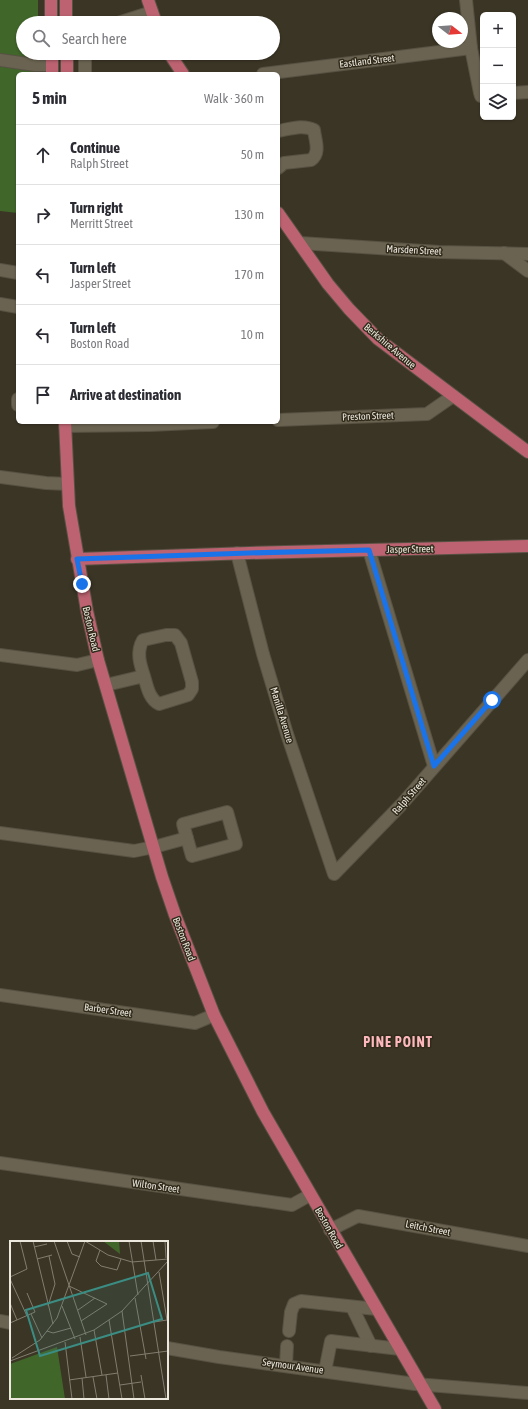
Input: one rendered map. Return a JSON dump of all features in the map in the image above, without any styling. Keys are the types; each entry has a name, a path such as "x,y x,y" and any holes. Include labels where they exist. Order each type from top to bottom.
{"main road":[{"path":"51,0 52,16"},
{"path":"66,0 66,16"},
{"path":"148,0 153,16"},
{"path":"66,60 67,72"},
{"path":"174,60 182,72"},
{"name":"Berkshire Avenue","path":"280,216 328,284 349,309 378,339 528,452"},
{"name":"Boston Road","path":"65,424 68,506 87,611 98,660 162,877 175,915 214,1015 263,1112 434,1409"},
{"name":"Jasper Street","path":"77,559 237,553 528,546"}],"street":[{"path":"466,0 471,48 480,87"},
{"name":"Eastland Street","path":"279,72 471,48"},
{"path":"0,60 36,65 52,64"},
{"path":"85,60 85,72"},
{"path":"516,93 528,92"},
{"path":"280,131 302,127 314,130 317,152 311,160 284,163 280,166"},
{"name":"Marsden Street","path":"300,243 440,252 528,254"},
{"path":"504,253 528,272"},
{"path":"0,270 16,272"},
{"path":"0,304 16,307"},
{"name":"Preston Street","path":"280,420 427,414 453,396"},
{"path":"65,424 114,424"},
{"path":"0,477 46,484 67,484"},
{"path":"369,550 434,766"},
{"name":"Manilla Avenue","path":"237,553 263,654 285,727 334,874"},
{"path":"166,635 175,635 181,643 192,682 192,689 188,695 159,704 154,702 144,676 139,662 139,653 143,640 166,635"},
{"path":"0,655 77,665 98,660"},
{"name":"Ralph Street","path":"334,874 402,805 434,766 528,660"},
{"path":"106,685 144,676"},
{"path":"227,812 236,844 192,856 187,838 183,824 227,812"},
{"path":"0,833 134,851 187,838"},
{"name":"Barber Street","path":"0,995 195,1023 214,1015"},
{"name":"Wilton Street","path":"0,1163 292,1205 310,1195"},
{"name":"Leitch Street","path":"330,1230 358,1216 528,1246"},
{"path":"289,1331 291,1312 294,1304 301,1301 376,1309"},
{"path":"352,1306 371,1346"},
{"path":"0,1321 10,1323"},
{"path":"325,1371 331,1340 400,1349"},
{"path":"286,1365 287,1346"},
{"name":"Seymour Avenue","path":"168,1348 218,1357 420,1384 528,1393"}],"green space":[{"path":"0,0 38,0 38,16 16,16 16,60 39,60 39,72 16,72 16,213 0,211"}],"district":[{"name":"PINE POINT","path":"398,1042"}],"route":[{"path":"82,584 77,559 369,550 434,766 492,700"}]}
